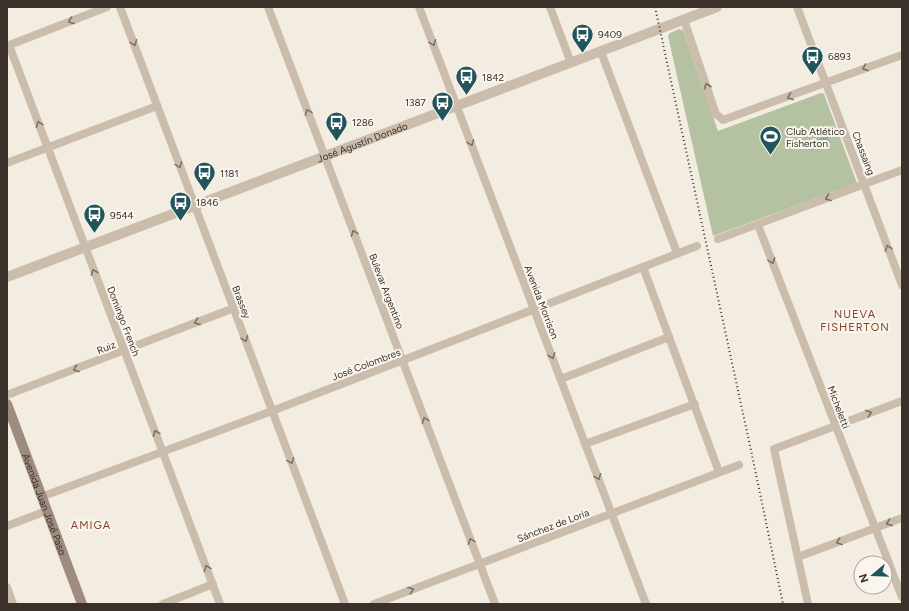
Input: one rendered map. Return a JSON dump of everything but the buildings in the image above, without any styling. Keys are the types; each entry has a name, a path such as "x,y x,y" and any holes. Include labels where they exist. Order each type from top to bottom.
{"main road":[{"name":"Avenida Juan José Paso","path":"7,404 82,604"}],"street":[{"path":"8,45 107,7"},
{"name":"Brassey","path":"120,7 345,604"},
{"name":"Bulevar Argentino","path":"268,7 495,604"},
{"name":"Avenida Morrison","path":"419,7 646,604"},
{"path":"550,7 571,63"},
{"name":"José Agustín Donado","path":"7,277 717,7"},
{"name":"Chassaing","path":"797,7 902,285"},
{"path":"684,20 716,114 724,120 902,55"},
{"name":"Domingo French","path":"8,45 125,350 220,604"},
{"path":"601,52 677,253"},
{"path":"7,163 157,106"},
{"path":"718,239 902,170"},
{"name":"Micheletti","path":"758,225 902,597"},
{"name":"José Colombres","path":"41,497 272,411 697,246"},
{"path":"643,267 719,472"},
{"name":"Ruiz","path":"7,395 234,308"},
{"path":"561,379 669,337"},
{"path":"808,604 774,449 902,400"},
{"path":"585,444 695,404"},
{"name":"Sánchez de Loria","path":"374,604 739,465"},
{"path":"7,526 46,511"},
{"path":"798,557 902,518"},
{"path":"163,604 213,584"},
{"path":"7,587 13,604"}],"green space":[{"name":"Club Atlético Fisherton","path":"679,29 683,30 718,131 821,93 824,94 857,183 713,236 668,36 670,33"}],"water":[{"path":"827,136 830,143 811,150 808,143"}],"railway":[{"path":"655,7 783,604"}],"place":[{"name":"9409","path":"582,54"},
{"name":"6893","path":"813,76"},
{"name":"1842","path":"467,96"},
{"name":"1387","path":"442,122"},
{"name":"1286","path":"336,142"},
{"name":"Club Atlético Fisherton","path":"771,156"},
{"name":"1181","path":"205,192"},
{"name":"1846","path":"180,222"},
{"name":"9544","path":"95,234"}],"district":[{"name":"NUEVA FISHERTON","path":"855,320"},
{"name":"AMIGA","path":"91,525"}]}
